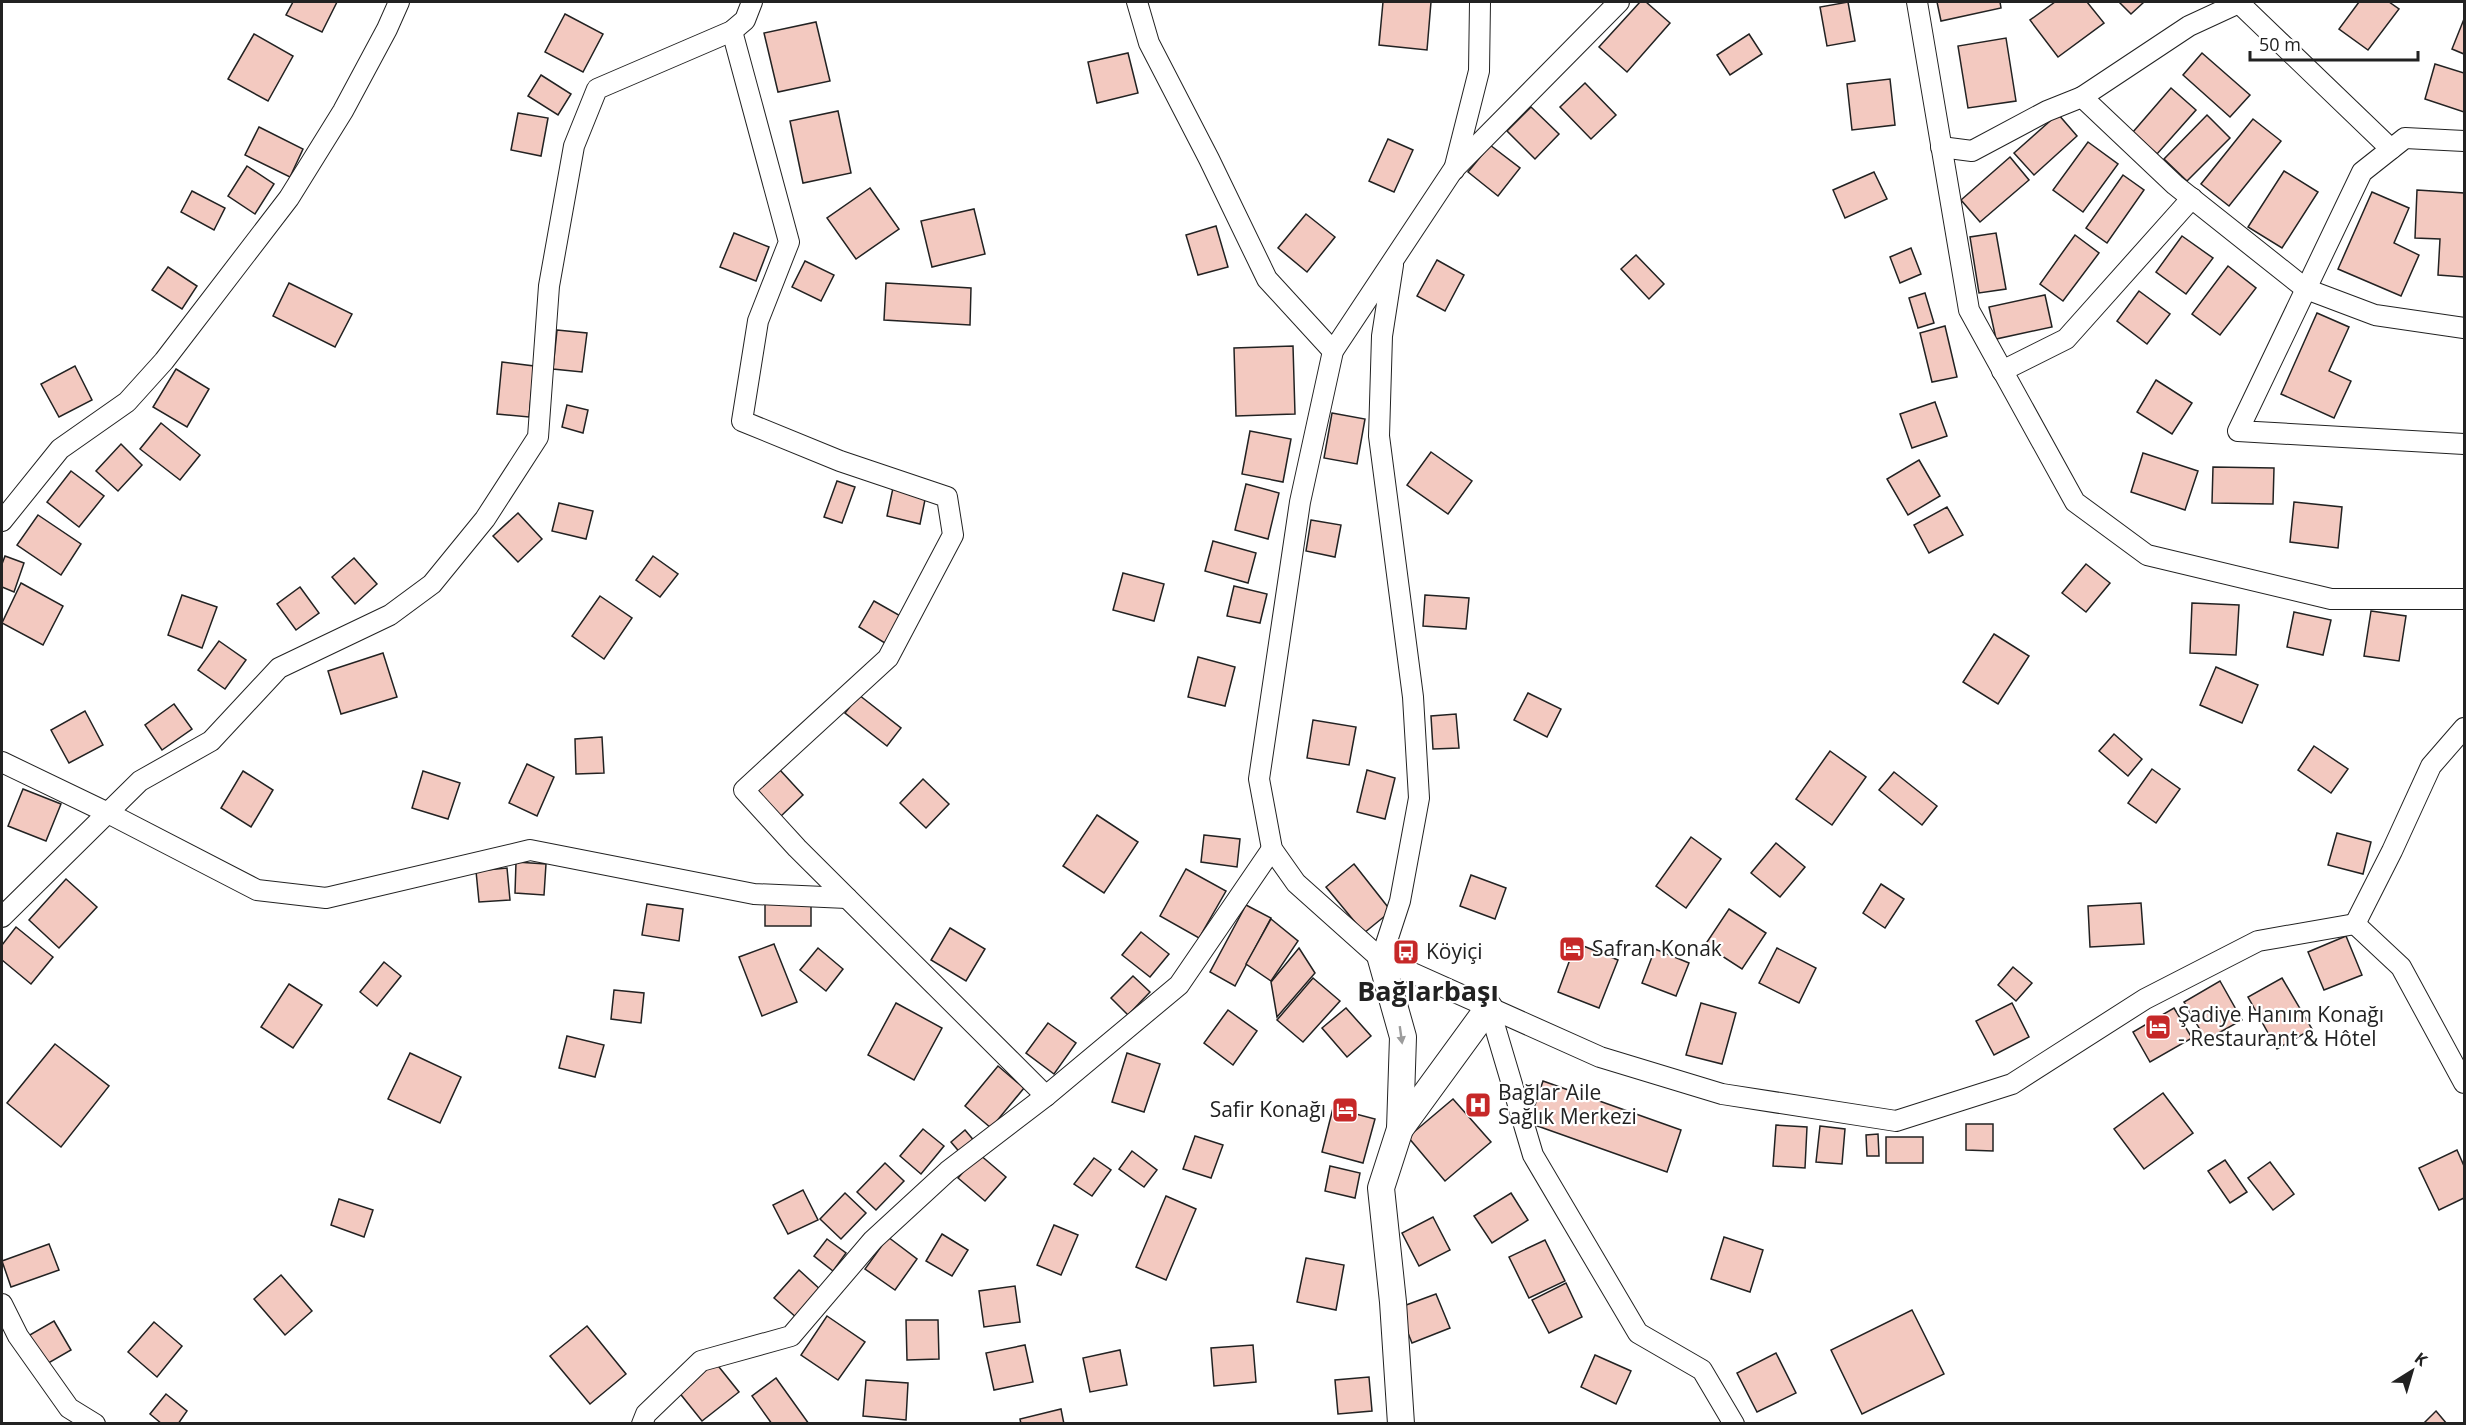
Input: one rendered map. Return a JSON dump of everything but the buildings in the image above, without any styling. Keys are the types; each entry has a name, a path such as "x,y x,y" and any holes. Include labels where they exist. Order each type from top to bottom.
{"street":[{"path":"2,521 60,449 127,402 171,352 289,198 343,111 399,2"},
{"path":"2,917 140,782 211,741 279,668 390,615 432,584 485,519 538,437 549,286 574,146 597,88 732,31 745,20 752,2"},
{"path":"1137,2 1149,43 1266,279 1333,351"},
{"path":"1454,170 1479,71 1480,2"},
{"path":"1619,2 1454,170 1333,351 1300,502 1259,779 1272,849 1296,883 1381,958 1600,1057 1722,1094 1896,1121 2012,1084 2145,999 2258,941 2355,924"},
{"path":"1917,2 1968,310 2075,502 2147,555 2331,599 2464,599"},
{"path":"1941,147 1972,151 2047,111 2082,97 2189,26 2239,2 2391,149"},
{"path":"732,31 789,242 758,321 742,421 840,461 947,497 953,535 888,658 744,790 797,848 1046,1096"},
{"path":"2082,97 2175,185 2306,288 2375,315 2464,328"},
{"path":"2464,141 2405,138 2362,172 2238,431 2464,444"},
{"path":"2002,371 2066,339 2192,198"},
{"path":"1394,259 1382,336 1380,435 1410,675 1419,798 1400,901 1381,958 1403,1037 1400,1129 1381,1188 1393,1302 1401,1424"},
{"path":"2355,924 2431,766 2464,728"},
{"path":"2,762 108,813 257,890 326,898 530,850 754,894 847,898"},
{"path":"642,1424 646,1414 701,1361 791,1336 873,1240 948,1171 1046,1096 1179,985 1272,849"},
{"path":"2355,924 2401,967 2464,1083"},
{"path":"1400,1129 1489,1007"},
{"path":"1489,1007 1533,1155 1638,1333 1702,1370 1734,1424"},
{"path":"2,1304 18,1336 69,1408 95,1424"}],"place":[{"name":"Safran Konak","path":"1572,949"},
{"name":"Köyiçi","path":"1406,952"},
{"name":"Şadiye Hanım Konağı - Restaurant & Hôtel","path":"2158,1027"},
{"name":"Bağlar Aile Sağlık Merkezi","path":"1478,1105"},
{"name":"Safir Konağı","path":"1345,1110"}],"district":[{"name":"Bağlarbaşı","path":"1428,992"}]}
